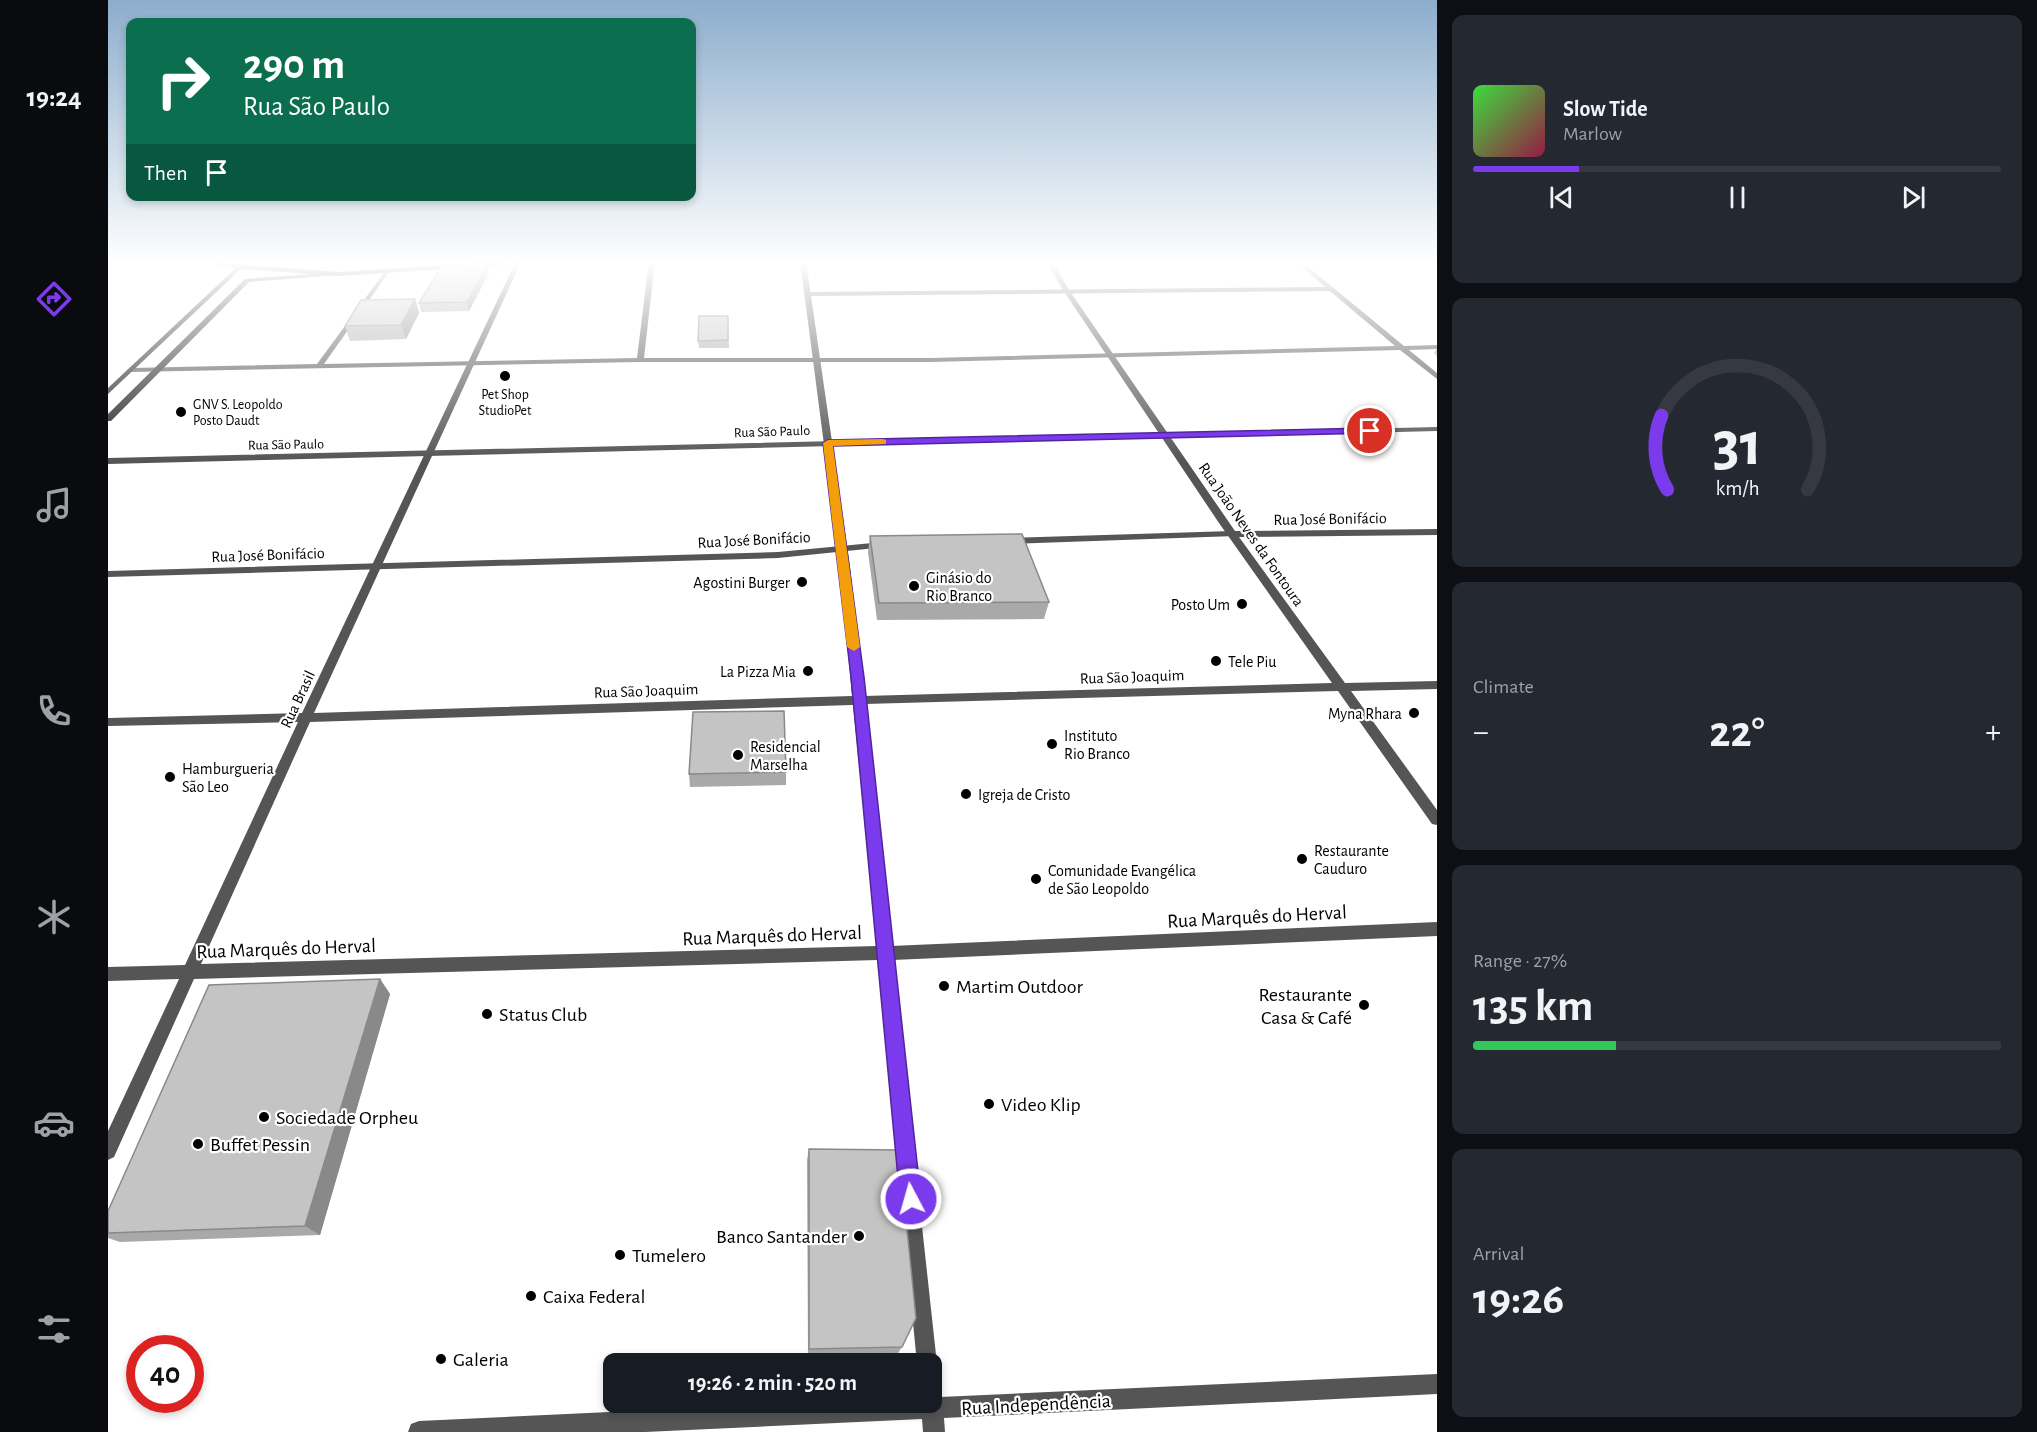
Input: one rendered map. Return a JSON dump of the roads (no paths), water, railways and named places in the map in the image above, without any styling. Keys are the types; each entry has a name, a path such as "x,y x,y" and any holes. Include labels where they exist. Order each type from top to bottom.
{"main road":[{"path":"108,392 176,328"},
{"path":"108,419 200,328"}],"street":[{"path":"319,366 346,328"},
{"name":"Rua Brasil","path":"108,1151 374,566 487,328"},
{"path":"640,360 644,328"},
{"path":"813,328 843,549 860,699 926,1353"},
{"name":"Rua João Neves da Fontoura","path":"1092,328 1232,534 1437,820"},
{"path":"1377,328 1437,377"},
{"path":"131,370 640,360 817,361 1437,347"},
{"name":"Rua São Paulo","path":"108,461 1437,429"},
{"name":"Rua José Bonifácio","path":"996,541 1437,531"},
{"name":"Rua José Bonifácio","path":"108,574 778,555 889,545"},
{"name":"Rua São Joaquim","path":"108,722 306,719 860,699 1437,685"},
{"name":"Rua Marquês do Herval","path":"108,974 886,953 1437,929"},
{"name":"Rua Independência","path":"942,1406 1437,1384"},
{"name":"Rua Independência","path":"419,1432 794,1413"},
{"path":"933,1413 934,1432"}],"place":[{"name":"Pet Shop StudioPet","path":"505,376"},
{"name":"GNV S. Leopoldo Posto Daudt","path":"181,412"},
{"name":"Agostini Burger","path":"802,582"},
{"name":"Ginásio do Rio Branco","path":"914,586"},
{"name":"Posto Um","path":"1242,604"},
{"name":"Tele Piu","path":"1216,661"},
{"name":"La Pizza Mia","path":"808,671"},
{"name":"Myna Rhara","path":"1414,713"},
{"name":"Instituto Rio Branco","path":"1052,744"},
{"name":"Residencial Marselha","path":"738,755"},
{"name":"Hamburgueria São Leo","path":"170,777"},
{"name":"Igreja de Cristo","path":"966,794"},
{"name":"Restaurante Cauduro","path":"1302,859"},
{"name":"Comunidade Evangélica de São Leopoldo","path":"1036,879"},
{"name":"Martim Outdoor","path":"944,986"},
{"name":"Restaurante Casa & Café","path":"1364,1005"},
{"name":"Status Club","path":"487,1014"},
{"name":"Video Klip","path":"989,1104"},
{"name":"Sociedade Orpheu","path":"264,1117"},
{"name":"Buffet Pessin","path":"198,1144"},
{"name":"Banco Santander","path":"859,1236"},
{"name":"Tumelero","path":"620,1255"},
{"name":"Caixa Federal","path":"531,1296"},
{"name":"Galeria","path":"441,1359"}]}
